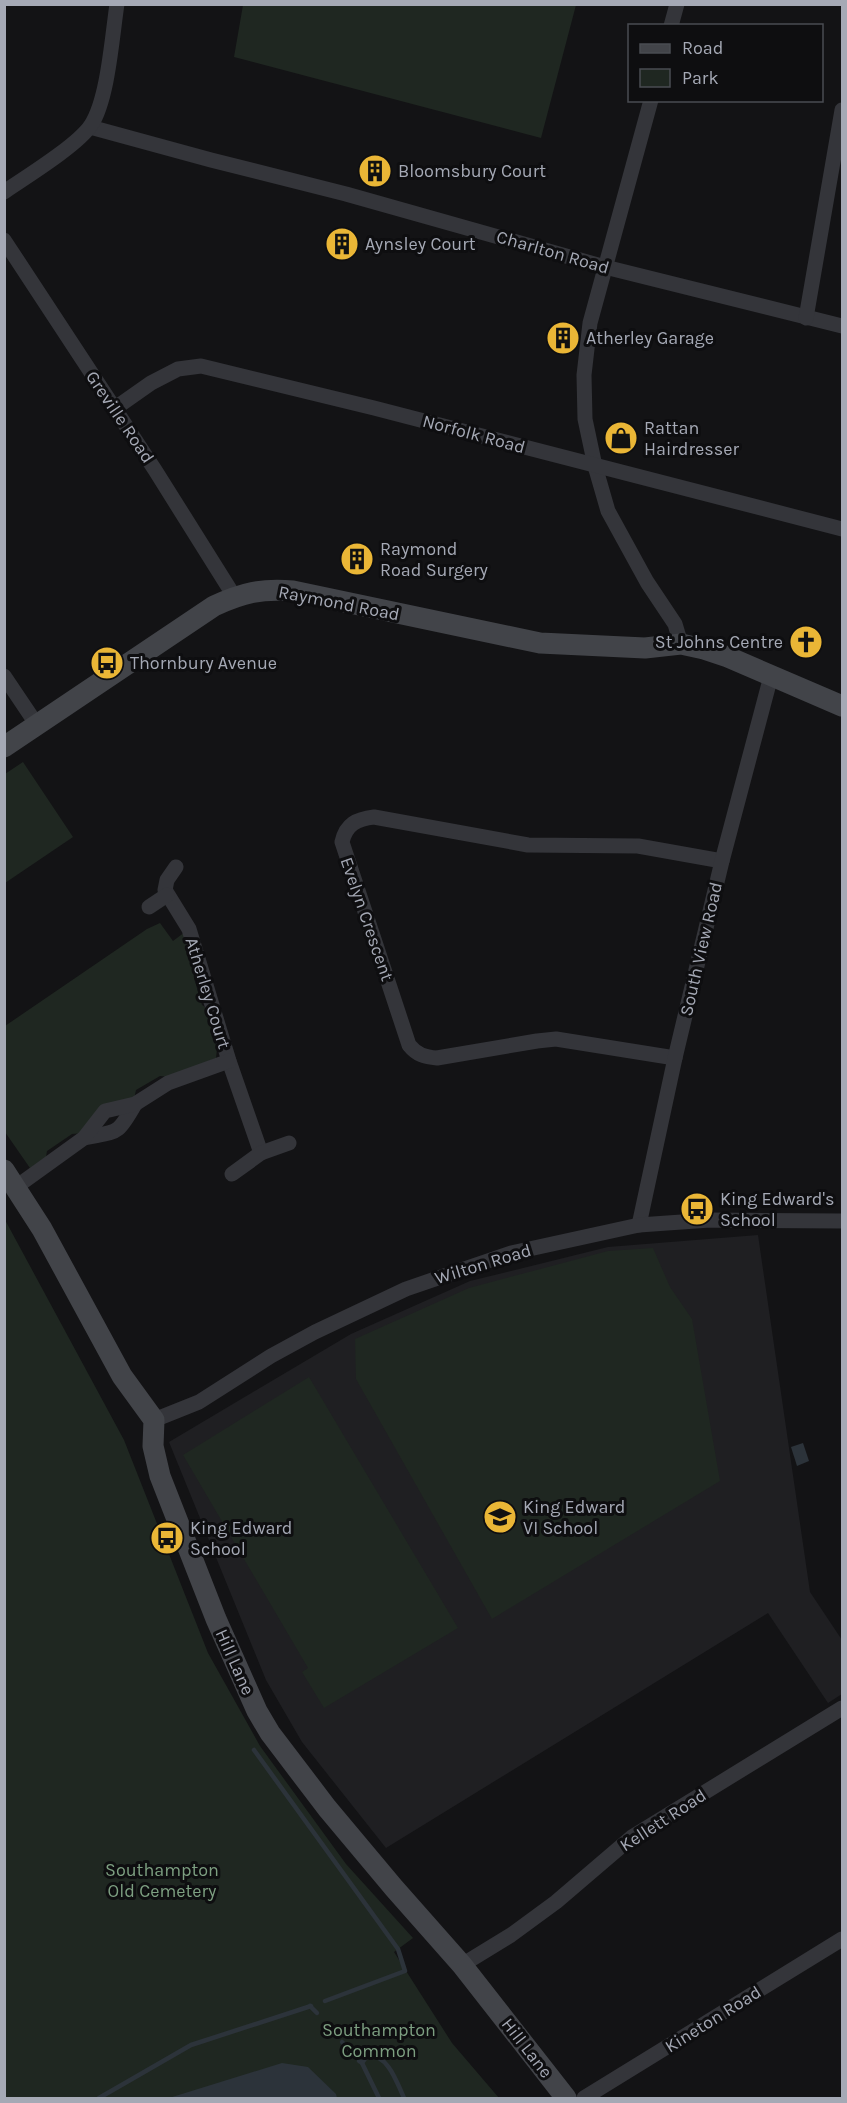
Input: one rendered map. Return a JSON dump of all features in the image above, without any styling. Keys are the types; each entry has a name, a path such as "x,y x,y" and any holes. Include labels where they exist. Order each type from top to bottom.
{"street":[{"path":"4,192 71,144 90,127 102,98 117,4"},
{"path":"672,24 677,4"},
{"path":"650,102 590,323 584,375 585,419 608,512 647,582 675,624 681,644 728,657 843,706"},
{"path":"806,318 843,110"},
{"name":"Charlton Road","path":"90,127 346,194 605,267 843,326"},
{"name":"Greville Road","path":"4,240 155,470 234,596"},
{"name":"Norfolk Road","path":"114,409 152,383 178,369 201,366 374,408 843,529"},
{"name":"Raymond Road","path":"4,747 213,606 234,596 254,591 293,591 549,644 645,648 681,644"},
{"path":"4,676 37,724"},
{"name":"South View Road","path":"639,1225 675,1058 722,861 771,676"},
{"name":"Evelyn Crescent","path":"675,1058 556,1040 537,1041 437,1058 416,1053 410,1045 342,842 344,832 351,823 374,817 528,845 638,846 722,861"},
{"path":"149,907 166,895 167,880 176,867"},
{"name":"Atherley Court","path":"166,895 189,929 229,1061 261,1153"},
{"name":"Atherley Court","path":"84,1138 105,1111 135,1104 168,1083 229,1061"},
{"name":"Atherley Court","path":"10,1179 84,1138 116,1132 125,1122 135,1104"},
{"path":"232,1174 261,1153 289,1143"},
{"path":"10,1179 42,1229 122,1376 154,1420"},
{"path":"841,1221 843,1204"},
{"name":"Wilton Road","path":"154,1420 199,1402 271,1356 315,1332 406,1289 511,1253 639,1225 710,1220 841,1221"},
{"name":"Hill Lane","path":"154,1420 153,1446 160,1476 216,1619 257,1711 270,1733 334,1816 462,1965 566,2098"},
{"name":"Kellett Road","path":"462,1965 511,1935 556,1902 632,1837 843,1708"},
{"name":"Kineton Road","path":"584,2098 843,1939"}],"shaded area":[{"name":"King Edward VI School","path":"758,1235 810,1592 842,1640 842,1694 828,1703 768,1613 386,1848 302,1742 266,1680 169,1442 351,1334 470,1281 608,1247"},
{"path":"803,1443 809,1461 797,1466 791,1447"},
{"path":"282,2063 308,2067 336,2094 337,2098 169,2098"}],"green space":[{"path":"243,4 576,5 541,138 234,57"},
{"path":"23,762 73,837 5,883 5,774"},
{"path":"160,923 173,941 185,932 197,970 194,978 202,1005 209,1010 215,1026 213,1034 217,1049 216,1058 170,1077 160,1076 136,1090 134,1099 83,1133 72,1134 47,1151 46,1157 30,1168 5,1132 5,1026 147,929"},
{"name":"Southampton Old Cemetery","path":"4,1218 124,1440 208,1653 260,1746 346,1864 413,1938 394,1952 452,2043 499,2098 5,2098"},
{"path":"653,1248 670,1287 692,1319 720,1481 492,1619 356,1379 355,1339 469,1288 608,1251"},
{"path":"309,1377 458,1628 324,1708 302,1672 308,1668 183,1455"}],"waterway":[{"path":"254,1750 398,1949 405,1971 325,2001"},
{"path":"310,2006 317,2013"},
{"path":"99,2098 191,2045 311,2006"},
{"path":"342,2042 347,2047"},
{"path":"359,2061 362,2063 367,2056 381,2059 391,2070 404,2098"},
{"path":"362,2063 379,2098"}],"place":[{"name":"Bloomsbury Court","path":"375,171"},
{"name":"Aynsley Court","path":"342,244"},
{"name":"Atherley Garage","path":"563,338"},
{"name":"Rattan Hairdresser","path":"621,438"},
{"name":"Raymond Road Surgery","path":"357,559"},
{"name":"St Johns Centre","path":"806,642"},
{"name":"Thornbury Avenue","path":"107,663"},
{"name":"King Edward's School","path":"697,1209"},
{"name":"King Edward VI School","path":"500,1517"},
{"name":"King Edward School","path":"167,1538"}],"park label":[{"name":"Southampton Common","path":"379,2040"}]}
